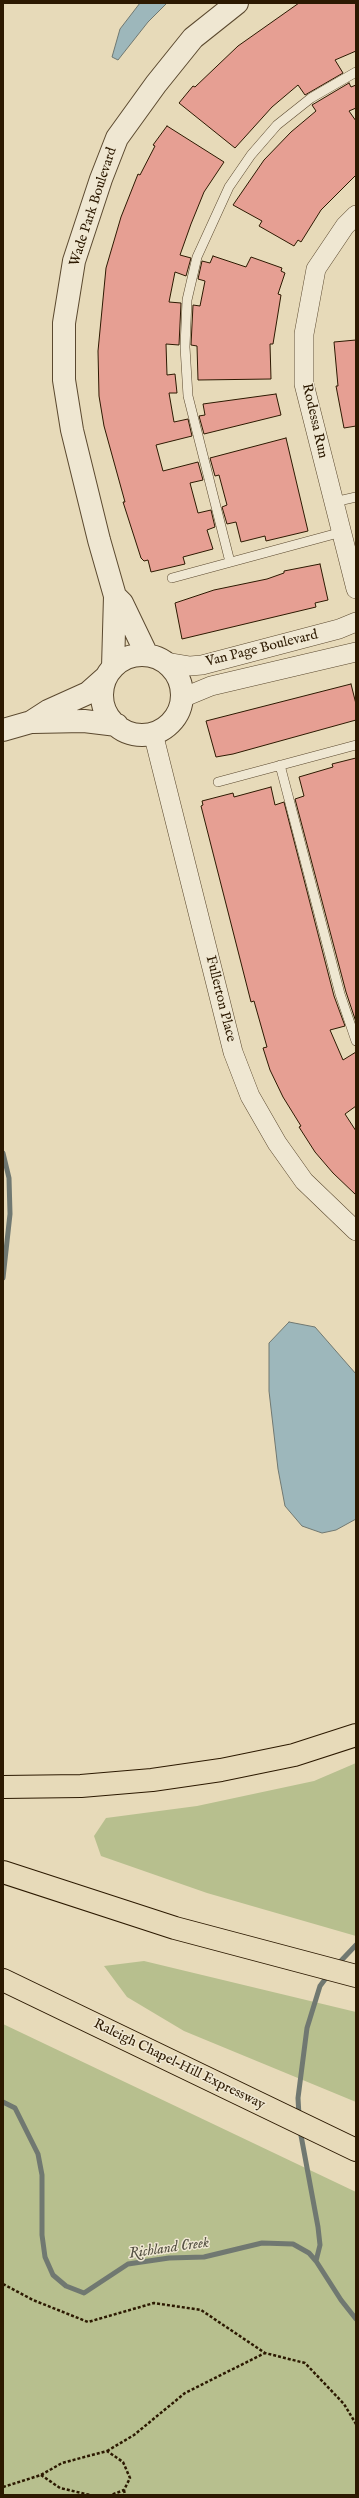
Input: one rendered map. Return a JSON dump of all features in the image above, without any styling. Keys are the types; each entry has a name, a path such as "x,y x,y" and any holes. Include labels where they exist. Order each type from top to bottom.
{"highway":[{"path":"3,1787 81,1786 152,1780 221,1770 294,1755 356,1735"},
{"path":"3,1872 175,1928 356,1976"},
{"name":"Raleigh Chapel–Hill Expressway","path":"3,1980 356,2150"}],"street":[{"name":"Wade Park Boulevard","path":"110,672 115,596 99,540 72,430 64,380 64,323 74,261 101,179 117,138 156,84 193,38 237,3"},
{"name":"Rodessa Run","path":"356,215 345,226 316,270 304,334 304,384 356,589"},
{"name":"Wade Park Boulevard","path":"115,596 122,603 157,659"},
{"name":"Van Page Boulevard","path":"157,659 184,666 202,665 339,629 356,622"},
{"name":"Van Page Boulevard","path":"182,698 208,687 356,652"},
{"path":"31,722 48,711 88,693 110,672 129,657 157,659 178,677 182,698 179,709 173,720 154,733 141,734 128,732 116,725 108,715 103,703 102,690 110,672"},
{"path":"3,730 31,722 91,721 116,725"},
{"name":"Fullerton Place","path":"154,733 233,1052 250,1096 277,1143 304,1180 356,1232"}],"lane":[{"path":"230,562 188,396 185,346 186,300 197,257 229,187 261,143 277,125 311,98 356,72"},
{"path":"334,502 356,496"},
{"path":"172,578 342,532"},
{"path":"218,782 356,745"},
{"path":"280,765 340,994 356,1041"}],"path":[{"path":"3,2284 33,2300 88,2322 154,2303 201,2310 265,2353 305,2363 344,2404 356,2424"},
{"path":"3,2487 41,2475 62,2463 107,2451 134,2435 185,2393 265,2353"},
{"path":"107,2451 123,2462 130,2478 124,2490 111,2495"},
{"path":"41,2475 60,2488 90,2495"},
{"path":"124,2490 126,2495"}],"green space":[{"path":"356,1763 356,1936 207,1893 101,1856 94,1836 106,1818 197,1806 314,1781"},
{"path":"144,1961 356,2012 356,2102 184,2031 127,1997 104,1966"},
{"path":"3,2024 356,2192 356,2495 3,2495"}],"water":[{"path":"140,3 167,3 148,22 118,60 112,57 120,29"},
{"path":"289,1322 315,1327 356,1374 356,1519 336,1530 322,1533 302,1526 285,1506 278,1469 269,1391 269,1343"}],"building":[{"path":"299,3 356,3 356,51 335,60 343,73 305,95 298,85 272,107 235,148 179,103 193,86 195,87 238,46"},
{"path":"349,83 351,87 356,85 356,108 349,111 356,121 356,175 321,210 301,242 298,240 294,246 259,226 262,221 233,205 264,160 291,132 316,111 312,105"},
{"path":"167,126 224,162 204,192 191,224 180,255 191,258 186,276 175,272 169,302 181,303 179,345 166,344 167,375 175,374 177,393 169,393 174,422 188,419 192,436 156,445 163,471 198,462 203,480 190,483 198,513 211,510 215,527 207,530 213,549 183,557 185,564 151,572 148,560 144,561 141,558 123,502 125,502 104,426 99,396 98,351 106,268 121,217 138,174 140,175 155,146 153,145"},
{"path":"213,256 246,267 251,257 282,268 281,271 285,273 278,294 281,295 273,344 270,344 271,379 198,380 197,346 191,345 193,305 200,306 205,281 198,279 202,261 210,263"},
{"path":"356,340 356,426 344,428 336,386 338,386 334,342"},
{"path":"276,394 281,415 204,434 199,416 205,415 203,404"},
{"path":"286,438 308,531 266,541 265,536 241,542 236,522 227,524 222,507 227,505 219,475 215,476 210,458"},
{"path":"320,564 328,600 315,603 316,607 182,639 175,603 214,590 267,579 284,573 284,571"},
{"path":"351,684 356,704 356,720 233,754 216,757 206,721"},
{"path":"356,758 356,1022 346,992 295,799 304,796 299,777 333,767 332,764"},
{"path":"271,787 275,805 284,802 334,996 345,1026 330,1030 343,1060 356,1052 356,1106 345,1114 356,1131 356,1195 333,1173 315,1152 299,1127 301,1126 283,1097 270,1070 263,1048 267,1047 254,1001 251,1002 201,806 203,805 202,801 233,793 234,797"}],"waterway":[{"path":"3,1153 9,1178 10,1214 3,1278"},
{"path":"337,1965 356,1945"},
{"path":"299,2116 298,2098 307,2028 320,1986 329,1974"},
{"name":"Richland Creek","path":"3,2102 15,2108 38,2154 42,2175 42,2235 45,2257 53,2275 66,2286 84,2293 128,2264 169,2258 204,2257 262,2243 293,2244 309,2253 316,2261 341,2300 356,2319"},
{"path":"300,2130 318,2227 320,2245 316,2261"}]}
